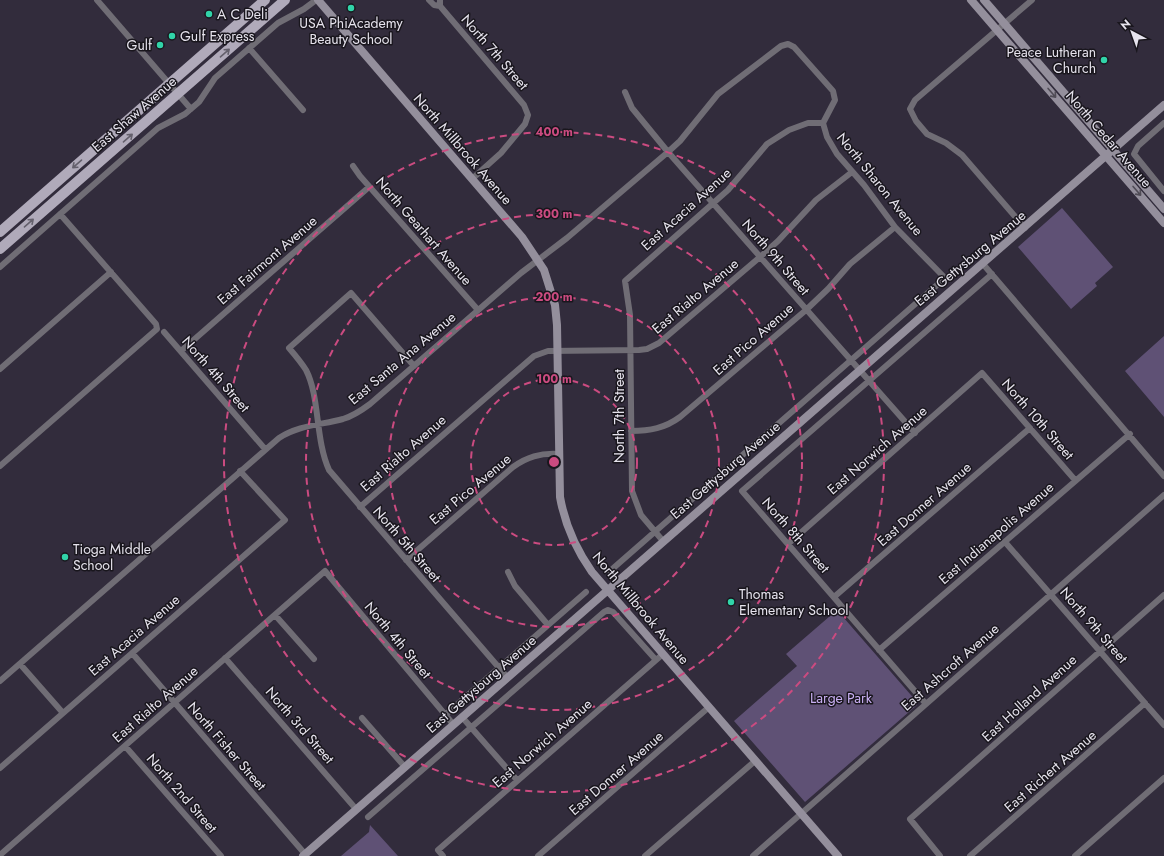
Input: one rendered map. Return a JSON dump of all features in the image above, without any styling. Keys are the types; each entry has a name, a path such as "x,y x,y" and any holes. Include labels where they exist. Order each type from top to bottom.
{"main road":[{"name":"East Shaw Avenue","path":"0,232 265,0"},
{"name":"East Shaw Avenue","path":"0,249 285,0"}],"street":[{"path":"97,0 191,109"},
{"path":"0,267 158,128 181,117 199,102 215,78 283,19 304,9 317,0"},
{"name":"North Millbrook Avenue","path":"317,0 472,179 539,260 551,287 555,306 558,350 558,454 560,497 568,531 580,556 838,856"},
{"name":"North 7th Street","path":"429,0 434,5 440,3 524,105 528,115 525,124 501,153 472,179"},
{"name":"North Cedar Avenue","path":"971,0 1164,223"},
{"name":"North Cedar Avenue","path":"984,0 1164,209"},
{"path":"1025,228 962,155 946,143 927,134 916,121 910,109 915,100 1032,0"},
{"name":"North Sharon Avenue","path":"788,44 794,47 833,91 835,100 822,123 832,147 895,227 945,278 852,360"},
{"name":"East Santa Ana Avenue","path":"0,681 265,449 288,432 343,419 358,413 370,404 478,310 668,152 680,141 718,94 781,46 788,44"},
{"path":"249,48 303,110"},
{"name":"North 9th Street","path":"625,92 632,108 668,152 915,433"},
{"name":"East Gettysburg Avenue","path":"304,855 860,369 1025,228 1164,105"},
{"name":"East Acacia Avenue","path":"625,281 627,277 714,204 738,179 767,144 789,130 808,123 822,123"},
{"path":"1164,123 1138,146 1134,154 1164,191"},
{"name":"North Gearhart Avenue","path":"353,166 369,187 478,310"},
{"name":"East Rialto Avenue","path":"360,507 528,360 540,353 558,350 647,349 659,343 778,242 816,200 852,172"},
{"name":"East Fairmont Avenue","path":"180,351 369,187"},
{"path":"0,466 155,331 156,324 60,214"},
{"name":"East Pico Avenue","path":"631,431 669,425 680,417 806,310 828,289 850,264 895,227"},
{"path":"983,264 1130,434 1164,476"},
{"path":"0,369 111,272"},
{"path":"870,380 992,274"},
{"name":"North 7th Street","path":"625,281 630,315 632,491 641,515 663,541"},
{"name":"North 5th Street","path":"414,366 351,293 288,348 299,360 311,383 322,451 329,470 507,677"},
{"name":"North 4th Street","path":"164,332 265,449"},
{"path":"610,571 852,360"},
{"name":"North 10th Street","path":"982,373 1075,480"},
{"name":"East Norwich Avenue","path":"788,544 982,373"},
{"name":"North 8th Street","path":"870,380 742,491 926,704"},
{"name":"East Donner Avenue","path":"834,598 1030,428"},
{"name":"East Indianapolis Avenue","path":"880,650 1130,434"},
{"name":"East Pico Avenue","path":"406,560 513,467 533,456 558,454"},
{"name":"East Acacia Avenue","path":"0,768 285,520 240,471"},
{"name":"East Ashcroft Avenue","path":"753,856 1164,495"},
{"name":"North 9th Street","path":"1005,542 1164,725"},
{"name":"East Rialto Avenue","path":"0,855 325,571"},
{"name":"North 4th Street","path":"325,571 453,724"},
{"path":"508,572 515,586 548,625"},
{"name":"East Gettysburg Avenue","path":"445,715 586,592"},
{"name":"East Holland Avenue","path":"940,856 910,819 1164,595"},
{"name":"North Millbrook Avenue","path":"610,610 656,660"},
{"name":"East Gettysburg Avenue","path":"368,817 604,612 610,610"},
{"path":"275,615 314,659"},
{"name":"North Fisher Street","path":"132,653 304,855"},
{"name":"East Norwich Avenue","path":"443,856 438,850 663,654"},
{"name":"North 3rd Street","path":"225,658 356,809"},
{"path":"20,664 63,713"},
{"name":"East Richert Avenue","path":"970,856 1145,703"},
{"name":"East Donner Avenue","path":"538,856 709,707"},
{"path":"462,717 517,780"},
{"path":"362,718 405,766"},
{"name":"North 2nd Street","path":"126,746 221,856"},
{"path":"645,856 755,760"},
{"path":"1075,856 1164,778"}],"green space":[{"path":"1062,208 1113,267 1095,283 1097,286 1071,309 1018,247"},
{"path":"1164,336 1164,417 1125,371"},
{"name":"Large Park","path":"837,610 917,702 917,705 805,802 734,721 797,666 786,654"},
{"path":"370,825 398,856 341,856 369,832"}],"place":[{"name":"USA PhiAcademy Beauty School","path":"351,8"},
{"name":"A C Deli","path":"209,14"},
{"name":"Gulf Express","path":"172,36"},
{"name":"Gulf","path":"160,45"},
{"name":"Peace Lutheran Church","path":"1104,60"},
{"name":"Tioga Middle School","path":"65,557"},
{"name":"Thomas Elementary School","path":"731,602"}]}
